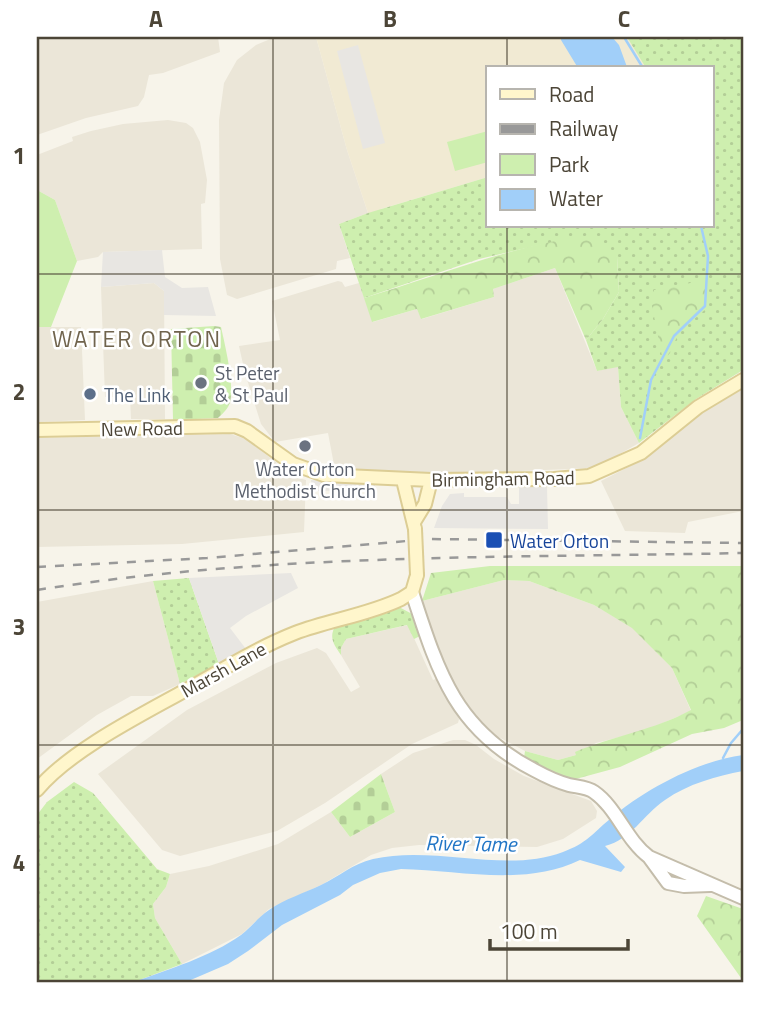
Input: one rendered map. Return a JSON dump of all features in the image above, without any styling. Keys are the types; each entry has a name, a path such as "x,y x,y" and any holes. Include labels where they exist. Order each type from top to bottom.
{"main road":[{"name":"Birmingham Road","path":"247,430 283,458 312,472 332,476 430,480 590,476 640,453 698,407 743,380"},
{"name":"New Road","path":"37,430 226,426 247,430"},
{"path":"402,480 414,525 416,575 412,592"},
{"path":"414,525 425,504 430,480"},
{"name":"Marsh Lane","path":"37,790 52,774 85,750 253,652 317,625 395,603 412,592"}],"street":[{"path":"412,592 441,672 452,694 480,734 536,771 569,785 592,790 645,853 743,898"}],"shaded area":[{"path":"37,37 218,37 220,52 163,73 149,75 144,97 138,106 86,118 37,135"},
{"path":"275,37 316,37 347,150 368,213 339,224 350,258 337,261 336,269 237,299 227,295 220,259 219,120 224,83 237,60 256,45"},
{"path":"316,37 628,37 645,66 486,66 486,178 381,209 376,261 368,213 347,150"},
{"path":"358,45 385,143 363,149 337,51"},
{"path":"168,120 186,123 193,128 200,142 207,180 205,203 201,204 202,249 103,252 98,257 77,261 55,200 37,190 37,155 73,141 72,137 91,131 123,124"},
{"path":"162,250 165,277 182,288 208,287 216,316 164,315 164,291 154,283 101,287 103,252"},
{"path":"555,268 597,371 618,366 621,407 639,443 595,468 396,473 335,470 328,433 275,442 261,424 239,346 280,340 272,301 338,281 345,287 359,283 373,322 417,309 422,319 494,297 493,289"},
{"path":"154,283 164,291 165,419 131,419 130,397 105,397 101,287"},
{"path":"37,327 81,327 85,420 37,422"},
{"path":"743,388 743,511 688,522 685,533 625,531 601,481 646,458 684,425 729,394"},
{"path":"230,434 246,439 295,477 306,480 304,532 182,544 37,547 37,438"},
{"path":"311,480 375,483 375,490 312,491"},
{"path":"519,487 547,487 548,529 434,528 442,506 450,494 464,493 464,497 507,497 511,504 519,504"},
{"path":"291,573 298,588 246,616 230,628 246,649 219,664 189,578"},
{"path":"504,580 529,581 594,605 633,628 672,668 691,711 644,731 596,743 576,755 558,760 525,751 489,732 455,688 434,641 422,601"},
{"path":"153,581 180,684 153,696 131,696 97,715 37,759 37,602"},
{"path":"408,625 433,680 438,678 459,719 458,723 412,744 325,803 277,831 180,856 162,850 98,774 187,710 276,663 317,648 326,653 351,692 360,687 341,655 346,639"},
{"path":"453,740 465,740 524,776 591,801 597,811 596,818 563,839 537,847 419,845 392,848 371,855 323,884 269,909 242,934 182,964 155,918 153,904 166,887 170,874 209,866 278,844 331,812 350,837 395,812 381,774 413,753"}],"green space":[{"path":"627,37 743,37 743,370 696,399 639,443 621,407 618,367 597,371 586,340 603,319 619,292 617,257 544,244 479,259 364,298 339,224 486,178 486,228 714,228 714,66 645,66"},
{"path":"486,132 486,163 455,171 447,142"},
{"path":"37,190 55,200 77,261 51,327 37,327"},
{"path":"592,235 617,257 619,292 603,319 586,340 555,268 493,289 494,297 421,319 417,309 372,322 364,298 505,253"},
{"path":"706,280 707,308 679,332 670,353 663,361 651,301 654,290"},
{"path":"221,327 227,355 231,378 229,405 218,418 173,420 171,329"},
{"path":"490,566 743,566 743,720 724,728 692,734 620,767 572,780 524,758 525,751 558,760 576,755 575,752 663,723 691,710 672,668 632,628 594,605 529,581 504,580 422,601 431,573"},
{"path":"189,578 219,664 180,684 153,581"},
{"path":"399,607 414,615 420,636 414,639 407,625 346,639 341,655 332,637 336,625"},
{"path":"381,774 395,812 350,837 331,812"},
{"path":"74,782 93,793 157,869 170,874 166,887 153,904 155,918 182,964 134,982 37,982 37,815 47,802"},
{"path":"706,896 743,909 741,978 697,916"}],"water":[{"path":"561,37 612,37 619,45 627,66 577,66"},
{"path":"743,755 743,771 702,781 683,789 657,806 623,838 605,846 625,867 621,872 580,860 537,873 514,875 401,869 380,873 282,925 228,964 186,982 134,982 216,950 241,935 275,906 366,861 421,855 518,860 563,852 584,842 624,808 656,787 708,763"}],"waterway":[{"path":"624,37 642,66"},
{"path":"640,438 651,380 674,336 705,306 708,256 701,228"},
{"path":"723,758 743,729"}],"railway":[{"path":"37,567 207,558 430,539 743,543"},
{"path":"37,590 212,569 301,563 743,553"}],"place":[{"name":"St Peter & St Paul","path":"201,383"},
{"name":"The Link","path":"90,394"},
{"name":"Water Orton Methodist Church","path":"305,446"},
{"name":"Water Orton","path":"494,540"}],"district":[{"name":"WATER ORTON","path":"137,338"}],"water label":[{"name":"River Tame","path":"471,843"}]}
